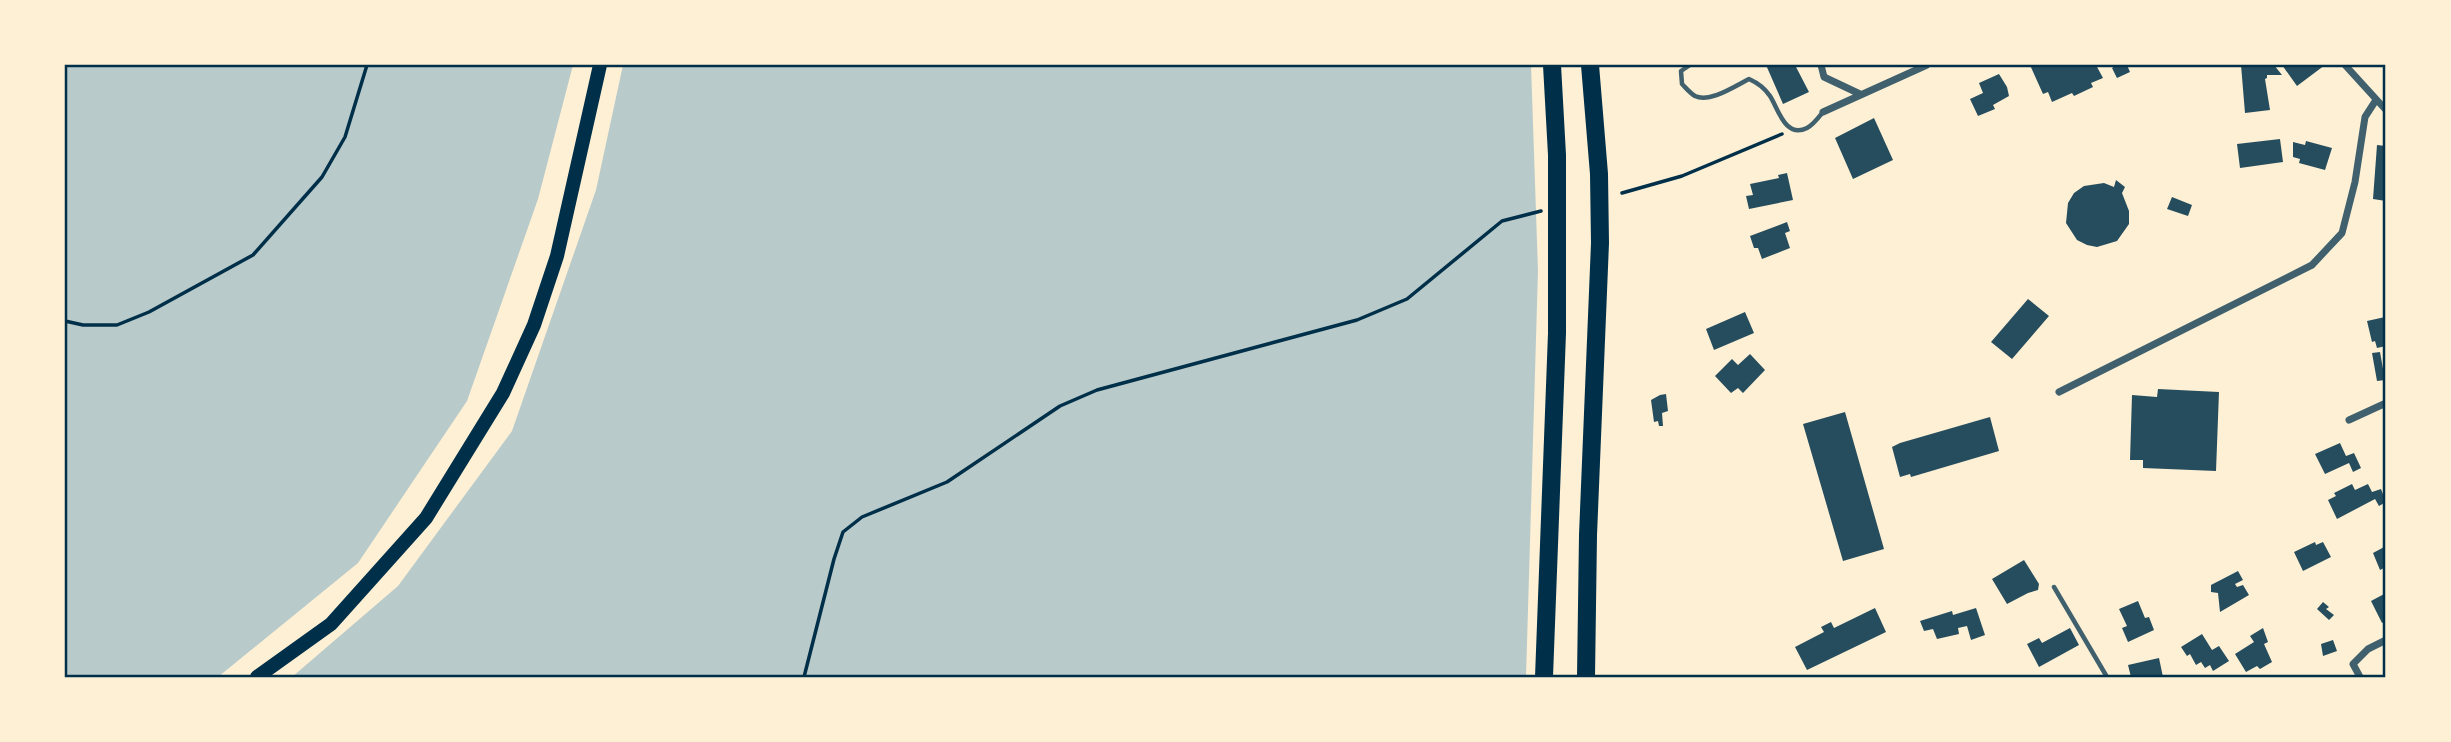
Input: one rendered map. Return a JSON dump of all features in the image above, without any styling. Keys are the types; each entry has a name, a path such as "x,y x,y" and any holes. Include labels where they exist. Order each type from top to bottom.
{"highway":[{"path":"1544,677 1557,307 1557,155 1552,65"},
{"path":"1586,677 1588,535 1600,243 1599,174 1590,65"}],"main road":[{"path":"257,677 331,624 426,519 503,393 534,325 557,256 600,65"}],"street":[{"path":"1821,65 1824,77 1860,94"},
{"path":"1823,112 1927,65"},
{"path":"2345,65 2386,110"},
{"path":"2059,392 2312,265 2342,233 2355,182 2365,117 2376,100"},
{"path":"2349,421 2386,403"},
{"path":"2360,677 2353,664 2368,649 2386,640"}],"lane":[{"path":"1690,65 1681,71 1682,84 1693,95 1702,97 1717,94 1749,79 1760,83 1785,124 1794,130 1807,128 1823,112"},
{"path":"2054,587 2107,677"}],"path":[{"path":"65,321 83,325 117,325 149,312 253,255 322,177 345,137 367,65"},
{"path":"1622,193 1682,176 1794,130"},
{"path":"804,677 843,532 862,517 947,482 1060,406 1097,390 1357,320 1407,299 1502,221 1543,210"}],"shaded area":[{"path":"65,65 573,65 538,199 467,401 358,563 218,677 65,677"},
{"path":"623,65 1531,65 1538,271 1526,677 292,677 398,586 512,431 596,190"}],"building":[{"path":"1766,65 1795,65 1809,92 1783,104"},
{"path":"2030,65 2096,65 2103,78 2091,83 2093,87 2074,96 2072,93 2052,102 2048,92 2043,94"},
{"path":"2116,65 2127,65 2130,72 2117,78 2112,68"},
{"path":"2241,65 2274,65 2282,75 2267,75 2265,79 2270,110 2245,113"},
{"path":"2282,65 2325,65 2297,86"},
{"path":"1999,74 2009,96 1993,105 1995,109 1978,116 1970,99 1983,93 1979,83"},
{"path":"1874,118 1893,160 1853,179 1835,138"},
{"path":"2280,139 2283,162 2240,168 2237,144"},
{"path":"2306,141 2332,148 2325,170 2299,163 2300,159 2293,157 2293,142 2305,145"},
{"path":"2377,145 2386,146 2386,201 2373,199"},
{"path":"1787,173 1793,200 1749,209 1746,196 1753,195 1750,184 1779,178 1778,175"},
{"path":"2116,180 2125,187 2122,193 2129,211 2129,224 2117,241 2097,247 2077,240 2066,223 2068,203 2074,193 2084,186 2104,183 2114,187"},
{"path":"2172,197 2192,205 2188,216 2167,209"},
{"path":"1787,222 1790,231 1785,233 1790,248 1762,259 1750,236"},
{"path":"2028,299 2049,316 2012,359 1991,342"},
{"path":"1745,312 1754,333 1714,350 1706,329"},
{"path":"2385,317 2386,346 2377,348 2375,341 2372,342 2367,321"},
{"path":"2380,352 2385,380 2377,381 2372,353"},
{"path":"1750,354 1765,370 1743,393 1738,388 1731,393 1715,376 1732,359 1738,365"},
{"path":"2158,389 2219,392 2216,471 2143,468 2143,460 2130,460 2132,395 2157,397"},
{"path":"1666,394 1668,411 1662,413 1663,426 1659,426 1658,421 1654,422 1651,400"},
{"path":"1845,412 1884,549 1843,561 1803,424"},
{"path":"1990,417 1999,451 1911,477 1910,474 1900,477 1892,447"},
{"path":"2340,443 2346,456 2354,453 2361,468 2353,472 2349,463 2325,474 2315,454"},
{"path":"2352,484 2355,490 2368,484 2372,492 2381,489 2386,502 2379,506 2375,499 2337,519 2328,500 2336,496 2334,493"},
{"path":"2315,542 2316,545 2323,542 2331,557 2303,571 2294,552"},
{"path":"2386,546 2386,567 2380,570 2373,553"},
{"path":"2024,560 2039,584 2038,590 2007,604 1992,579"},
{"path":"2238,571 2243,580 2235,584 2237,587 2243,585 2249,595 2220,612 2218,593 2211,592 2211,585"},
{"path":"2386,593 2386,621 2382,623 2371,601"},
{"path":"2138,601 2154,630 2128,642 2122,628 2127,626 2119,609"},
{"path":"2323,602 2329,607 2326,609 2334,615 2329,620 2317,609"},
{"path":"1875,608 1886,632 1807,670 1795,647 1824,632 1821,627 1831,622 1834,628"},
{"path":"1976,608 1985,635 1971,640 1967,626 1958,628 1959,634 1937,639 1933,629 1924,631 1920,621 1952,611 1953,615"},
{"path":"2070,628 2079,645 2039,667 2027,644 2039,638 2042,643"},
{"path":"2263,628 2268,642 2264,644 2272,662 2260,669 2257,666 2246,672 2235,654 2254,642 2250,636"},
{"path":"2202,634 2212,650 2219,646 2229,661 2213,671 2210,665 2205,668 2201,662 2196,665 2190,654 2187,656 2181,647"},
{"path":"2333,640 2337,651 2323,656 2321,644"},
{"path":"2159,658 2163,677 2131,677 2128,665"}]}
